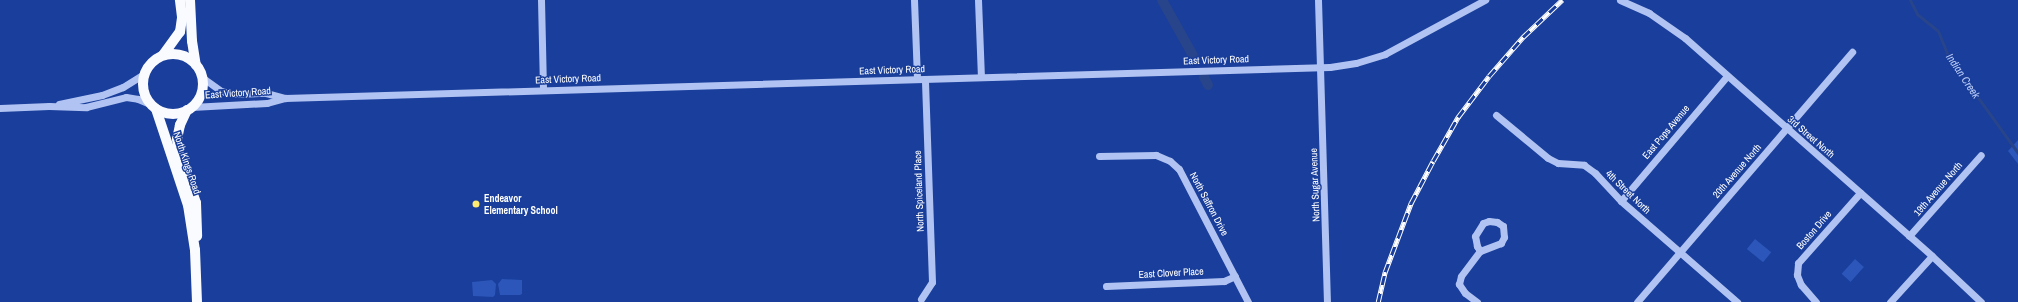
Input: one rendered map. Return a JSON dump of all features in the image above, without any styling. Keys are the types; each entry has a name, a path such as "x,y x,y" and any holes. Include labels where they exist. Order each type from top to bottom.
{"main road":[{"path":"180,0 182,17 180,32 163,55 152,62 144,73 143,89 153,106 171,114 190,109 202,94 202,78 196,65 192,41 190,0"},
{"path":"163,55 182,55 196,65"},
{"name":"North Kings Road","path":"153,106 184,190 195,250"},
{"name":"North Kings Road","path":"190,109 180,125 177,139 179,153 196,203 197,230 195,250 197,302"}],"street":[{"path":"541,0 543,90"},
{"name":"North Spiceland Place","path":"914,0 921,79 932,282 921,299"},
{"path":"978,0 981,77"},
{"name":"North Sugar Avenue","path":"1318,0 1327,302"},
{"name":"East Victory Road","path":"190,109 267,103 285,98 1321,68 1356,63 1385,54 1485,0"},
{"name":"3rd Street North","path":"1620,0 1650,13 1670,27 1932,256 1981,302"},
{"name":"20th Avenue North","path":"1637,302 1852,52"},
{"path":"49,106 102,95 123,86 144,73"},
{"name":"East Pops Avenue","path":"1621,201 1727,76"},
{"name":"East Victory Road","path":"202,78 221,91 232,94 266,93 285,98"},
{"path":"0,108 49,106 86,107 126,97 138,99 153,106"},
{"name":"4th Street North","path":"1496,115 1548,158 1558,163 1584,165 1595,173 1621,201 1737,302"},
{"name":"North Saffron Drive","path":"1099,156 1156,155 1170,161 1179,169 1248,302"},
{"name":"19th Avenue North","path":"1909,236 1981,155"},
{"name":"Boston Drive","path":"1816,302 1801,285 1797,276 1798,263 1860,193"},
{"path":"1477,302 1465,293 1459,284 1461,276 1480,251 1501,243 1504,237 1503,226 1497,222 1489,221 1483,223 1476,236 1477,246 1480,251"},
{"path":"1890,302 1932,256"},
{"name":"East Clover Place","path":"1106,286 1224,281 1235,276"}],"shaded area":[{"path":"2018,140 2018,164 2008,151"},
{"path":"1755,239 1771,252 1763,262 1747,249"},
{"path":"1855,259 1864,267 1851,282 1842,274"},
{"path":"502,279 522,280 522,294 500,295 498,284"},
{"path":"492,280 496,284 495,295 493,297 473,296 472,282"}],"waterway":[{"path":"1162,0 1195,59"},
{"name":"Indian Creek","path":"1910,0 1917,14 1938,31 1948,56 2018,153"},
{"path":"1204,77 1208,85"}],"railway":[{"path":"1378,302 1385,272 1411,203 1458,117 1489,76 1523,37 1562,0"}],"place":[{"name":"Endeavor Elementary School","path":"476,204"}]}
